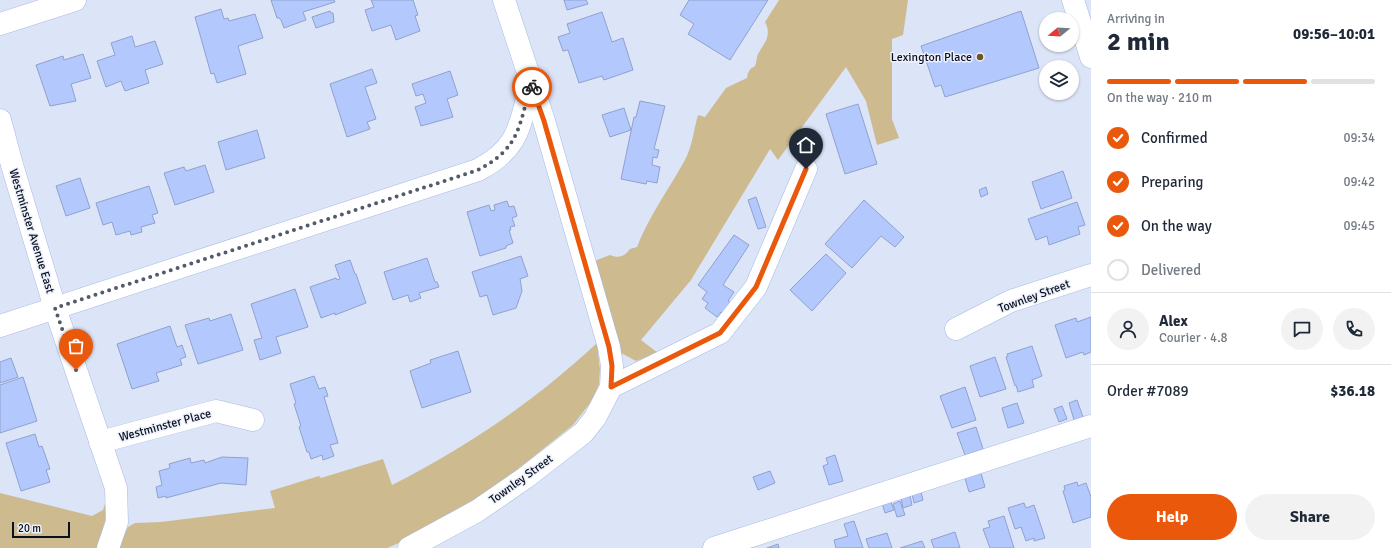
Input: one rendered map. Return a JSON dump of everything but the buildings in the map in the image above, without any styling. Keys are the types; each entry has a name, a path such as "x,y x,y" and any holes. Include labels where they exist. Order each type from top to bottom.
{"street":[{"path":"0,24 75,0"},
{"path":"504,0 544,121 609,347 612,366 611,387 720,333 756,287 806,169"},
{"path":"1073,0 1091,57"},
{"path":"0,326 478,170 501,156 515,138 531,84"},
{"name":"Westminster Avenue East","path":"0,120 6,167 116,488 117,522 108,548"},
{"name":"Townley Street","path":"956,329 1012,301 1091,275"},
{"name":"Townley Street","path":"409,548 477,511 525,478 578,437 595,418 611,387"},
{"name":"Westminster Place","path":"100,442 216,411 253,420"},
{"path":"714,548 1091,426"}],"shaded area":[{"path":"779,0 908,0 903,35 892,39 892,119 899,138 877,145 866,101 846,67 778,160 770,149 691,280 641,340 658,353 636,361 621,353 592,262 610,255 616,257 622,256 630,249 637,247 653,213 685,160 691,144 698,115 705,117 726,88 747,78 751,68 755,66 758,54 768,35 765,22"},
{"path":"597,343 600,370 599,384 594,398 573,425 493,489 399,543 387,548 118,548 128,527 135,523 161,522 275,508 270,491 319,476 321,478 383,459 392,485 420,471 499,422 550,384"},
{"path":"0,493 92,516 103,510 106,501 107,513 98,548 0,548"}],"way so far":[{"path":"76,370 55,308 467,175 478,170 501,156 510,146 519,128 531,84 532,87"}],"place":[{"name":"Lexington Place","path":"980,57"}],"route":[{"path":"532,87 544,121 609,347 612,366 611,387 720,333 756,287 806,169"}]}
